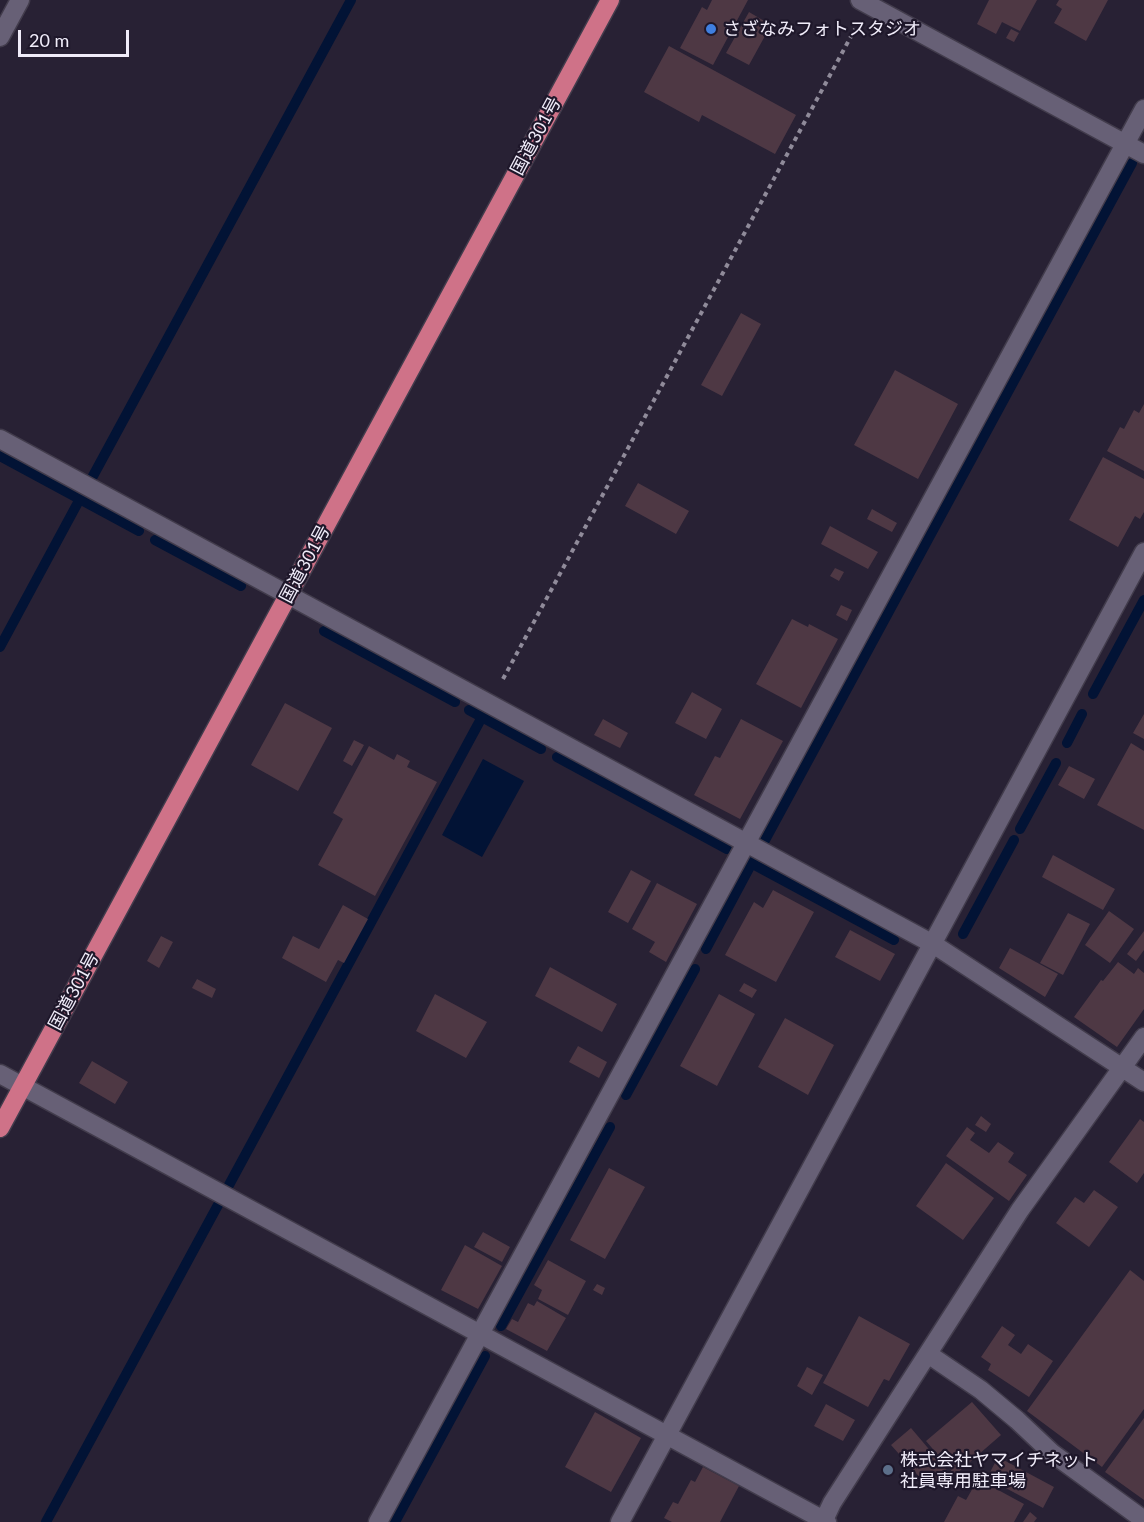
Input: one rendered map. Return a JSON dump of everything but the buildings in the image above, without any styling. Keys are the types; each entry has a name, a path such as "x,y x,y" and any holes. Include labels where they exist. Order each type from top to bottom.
{"highway":[{"name":"国道301号","path":"0,1128 610,0"}],"street":[{"path":"0,37 20,0"},
{"path":"864,2 1144,154"},
{"path":"378,1522 1144,109"},
{"path":"0,439 933,944 1144,1082"},
{"path":"620,1522 1144,552"},
{"path":"0,1074 825,1521 832,1503 1020,1210 1144,1037"},
{"path":"928,1354 981,1390 1052,1453 1144,1521"}],"path":[{"path":"490,704 864,2"}],"water":[{"path":"483,759 524,781 482,857 442,835"}],"waterway":[{"path":"93,476 351,0"},
{"path":"765,840 1132,163"},
{"path":"0,456 139,531"},
{"path":"0,647 82,495"},
{"path":"155,540 241,586"},
{"path":"1093,694 1144,600"},
{"path":"324,631 455,702"},
{"path":"469,710 541,749"},
{"path":"1067,743 1082,714"},
{"path":"229,1185 482,717"},
{"path":"557,757 727,849"},
{"path":"1020,829 1056,763"},
{"path":"963,934 1014,840"},
{"path":"706,949 753,861"},
{"path":"751,863 894,940"},
{"path":"626,1095 695,969"},
{"path":"501,1326 610,1127"},
{"path":"46,1522 218,1205"},
{"path":"395,1522 485,1356"}],"place":[{"name":"さざなみフォトスタジオ","path":"711,29"},
{"name":"株式会社ヤマイチネット 社員専用駐車場","path":"888,1470"}]}
